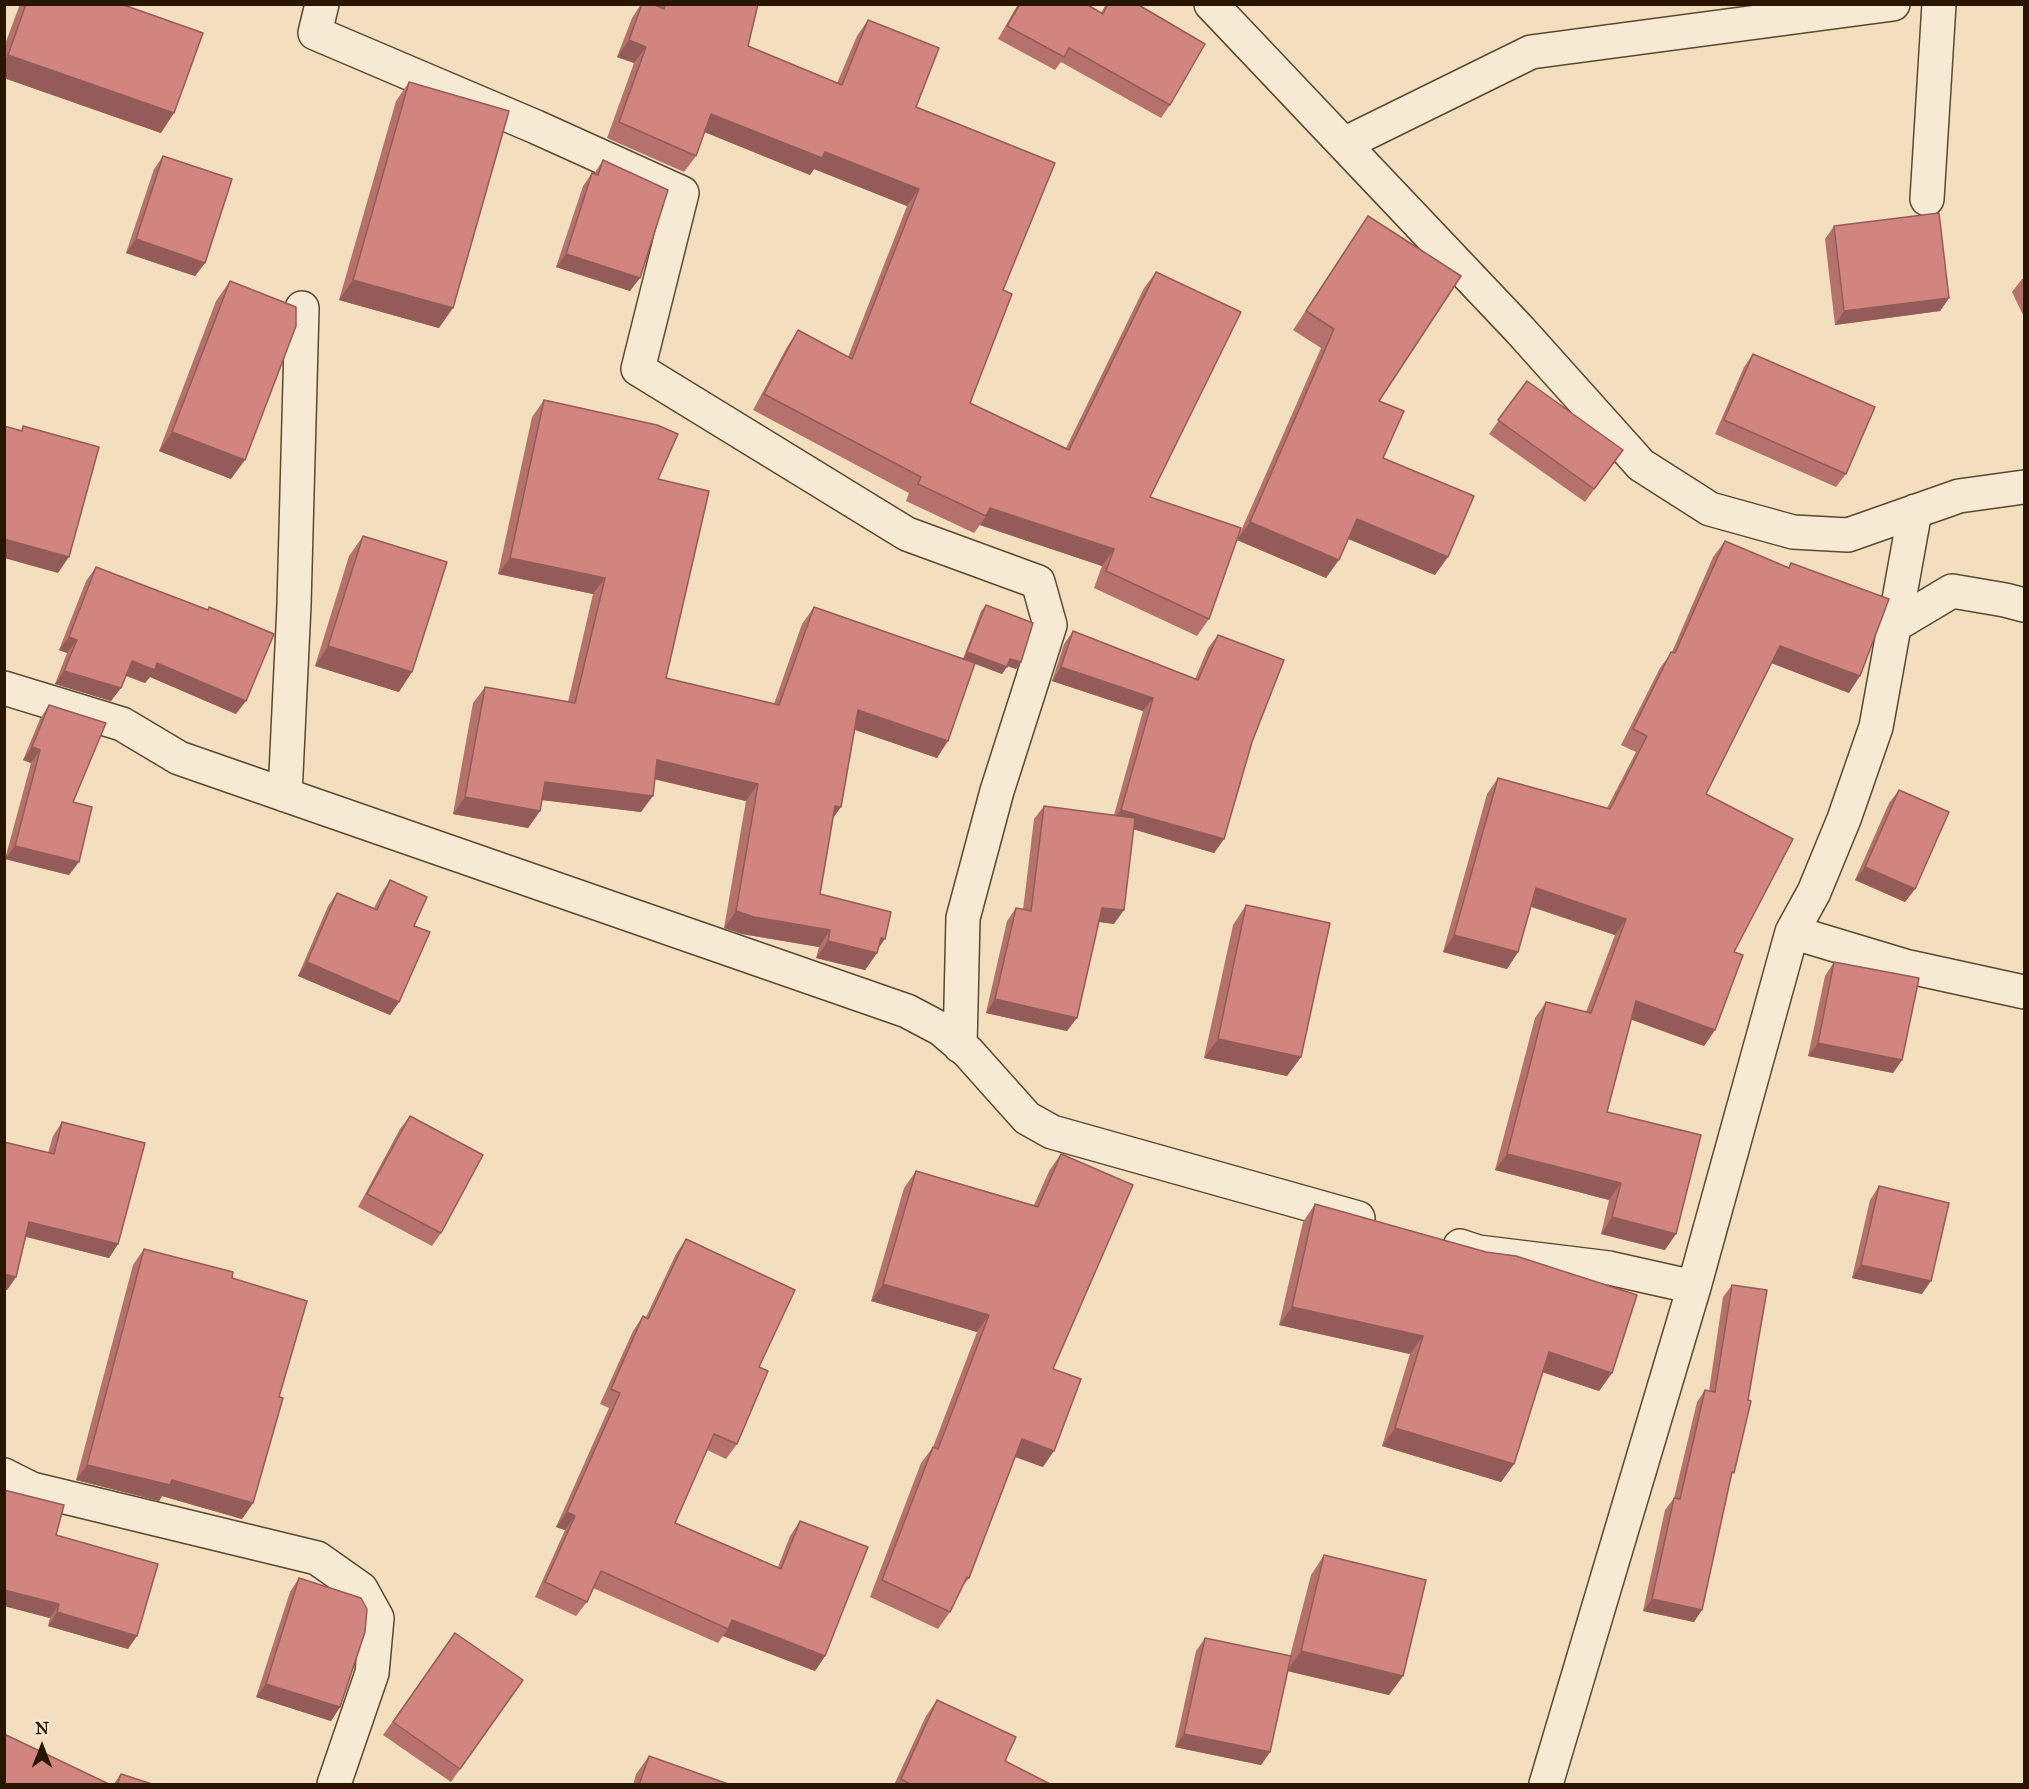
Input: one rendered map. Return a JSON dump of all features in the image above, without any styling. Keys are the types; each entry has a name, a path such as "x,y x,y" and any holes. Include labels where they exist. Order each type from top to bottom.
{"street":[{"path":"322,4 315,33 536,127 682,193 638,369 907,534 1038,582 1050,625 997,791 963,918 960,1046"},
{"path":"1211,4 1520,330 1641,465 1710,509 1793,532 1848,535 1959,496 2025,487"},
{"path":"1344,144 1531,52 1893,4"},
{"path":"1927,199 1939,4"},
{"path":"285,795 294,605 302,308"},
{"path":"1546,1785 1694,1287 1792,932 1814,892 1844,819 1876,727 1916,511"},
{"path":"1895,625 1952,591 2025,605"},
{"path":"4,688 122,724 178,758 907,1011 941,1029 960,1046 1027,1118 1052,1132 1386,1226"},
{"path":"1792,932 1905,966 2025,992"},
{"path":"1432,1239 1478,1252 1609,1268 1694,1287"},
{"path":"4,1475 32,1489 317,1558 361,1589 377,1618 372,1673 334,1785"}],"building":[{"path":"26,4 121,4 203,33 174,113 8,55"},
{"path":"642,4 653,4 664,9 665,4 758,4 748,46 842,85 868,20 939,48 916,107 1055,163 1003,290 1012,294 970,403 1069,450 1156,272 1241,312 1150,497 1241,528 1209,619 1106,571 1114,549 990,508 986,516 918,484 921,477 764,394 798,330 852,359 919,189 825,152 822,158 711,114 696,156 619,122 646,47 629,40"},
{"path":"1020,4 1086,4 1103,14 1108,4 1137,4 1205,44 1170,105 1069,48 1064,57 1007,26"},
{"path":"409,82 509,111 453,308 353,280"},
{"path":"163,156 232,179 205,263 136,239"},
{"path":"603,160 668,190 640,278 566,254 592,173 598,175"},
{"path":"1939,213 1949,298 1844,311 1834,226"},
{"path":"1368,216 1461,276 1379,401 1404,411 1383,458 1474,496 1448,557 1357,519 1339,560 1250,522 1334,329 1306,311"},
{"path":"230,281 296,307 296,326 245,460 172,432"},
{"path":"1753,354 1875,407 1846,474 1724,420"},
{"path":"1527,381 1623,450 1594,489 1498,420"},
{"path":"544,400 657,425 678,434 658,479 709,491 666,678 779,705 814,607 975,663 948,741 858,710 841,807 835,806 820,894 891,912 885,939 881,938 877,953 828,941 830,930 754,917 736,911 758,784 657,760 653,796 545,782 540,811 465,797 485,687 575,703 605,578 510,558"},
{"path":"4,426 22,431 23,426 99,447 69,557 4,539"},
{"path":"363,536 447,562 412,672 328,646"},
{"path":"1725,541 1789,568 1791,563 1889,599 1860,676 1780,646 1706,794 1793,839 1734,952 1743,955 1715,1030 1636,1001 1607,1112 1701,1135 1676,1234 1612,1217 1621,1183 1507,1154 1546,1002 1591,1013 1626,919 1536,888 1518,952 1454,935 1498,778 1610,809 1647,736 1633,729 1671,652 1675,653"},
{"path":"96,567 208,610 209,607 274,634 246,701 157,663 155,670 132,661 121,688 64,671 77,640 69,637"},
{"path":"986,605 1033,623 1021,662 1010,659 1007,667 967,652"},
{"path":"1073,631 1198,680 1218,635 1284,660 1252,742 1224,839 1121,810 1153,698 1061,667"},
{"path":"49,705 106,723 73,802 92,807 79,862 15,846 40,750 32,747"},
{"path":"1899,790 1949,812 1915,889 1865,867"},
{"path":"1044,806 1135,818 1124,910 1102,908 1077,1018 995,999 1016,908 1031,911"},
{"path":"390,880 427,897 414,926 430,932 399,1002 307,962 337,893 377,910"},
{"path":"1246,905 1330,923 1301,1057 1218,1039"},
{"path":"1834,962 1919,978 1902,1060 1818,1043"},
{"path":"410,1116 483,1155 441,1233 367,1194"},
{"path":"62,1122 145,1143 118,1244 29,1222 16,1277 4,1274 4,1142 54,1154"},
{"path":"1061,1154 1133,1185 1053,1369 1081,1379 1054,1451 1022,1439 969,1578 967,1577 950,1612 882,1580 933,1447 938,1449 989,1315 883,1284 916,1171 1038,1207"},
{"path":"1879,1186 1949,1203 1931,1281 1861,1265"},
{"path":"1315,1204 1486,1252 1516,1256 1637,1295 1612,1373 1549,1352 1514,1464 1395,1428 1423,1336 1292,1307"},
{"path":"686,1239 795,1290 759,1367 768,1371 737,1444 714,1434 675,1523 781,1569 800,1521 868,1547 825,1656 732,1620 728,1629 601,1571 587,1602 545,1582 575,1516 567,1512 620,1393 611,1389 643,1316 648,1319"},
{"path":"144,1249 233,1272 232,1278 307,1301 279,1397 283,1398 253,1503 172,1480 170,1485 87,1465"},
{"path":"1732,1285 1767,1290 1748,1400 1751,1401 1734,1473 1732,1472 1702,1610 1652,1599 1674,1498 1680,1499 1705,1390 1715,1392"},
{"path":"4,1490 64,1505 56,1535 158,1564 137,1636 57,1612 59,1604 4,1590"},
{"path":"1324,1555 1426,1580 1403,1676 1301,1651"},
{"path":"299,1578 361,1598 367,1609 365,1632 340,1707 266,1684"},
{"path":"455,1633 523,1680 460,1769 393,1722"},
{"path":"1205,1638 1291,1656 1270,1752 1184,1734"},
{"path":"937,1700 1016,1737 1005,1761 1052,1785 912,1785 901,1779"},
{"path":"4,1734 111,1785 4,1785"},
{"path":"649,1756 731,1785 639,1785"},
{"path":"121,1774 155,1785 117,1785"}]}
